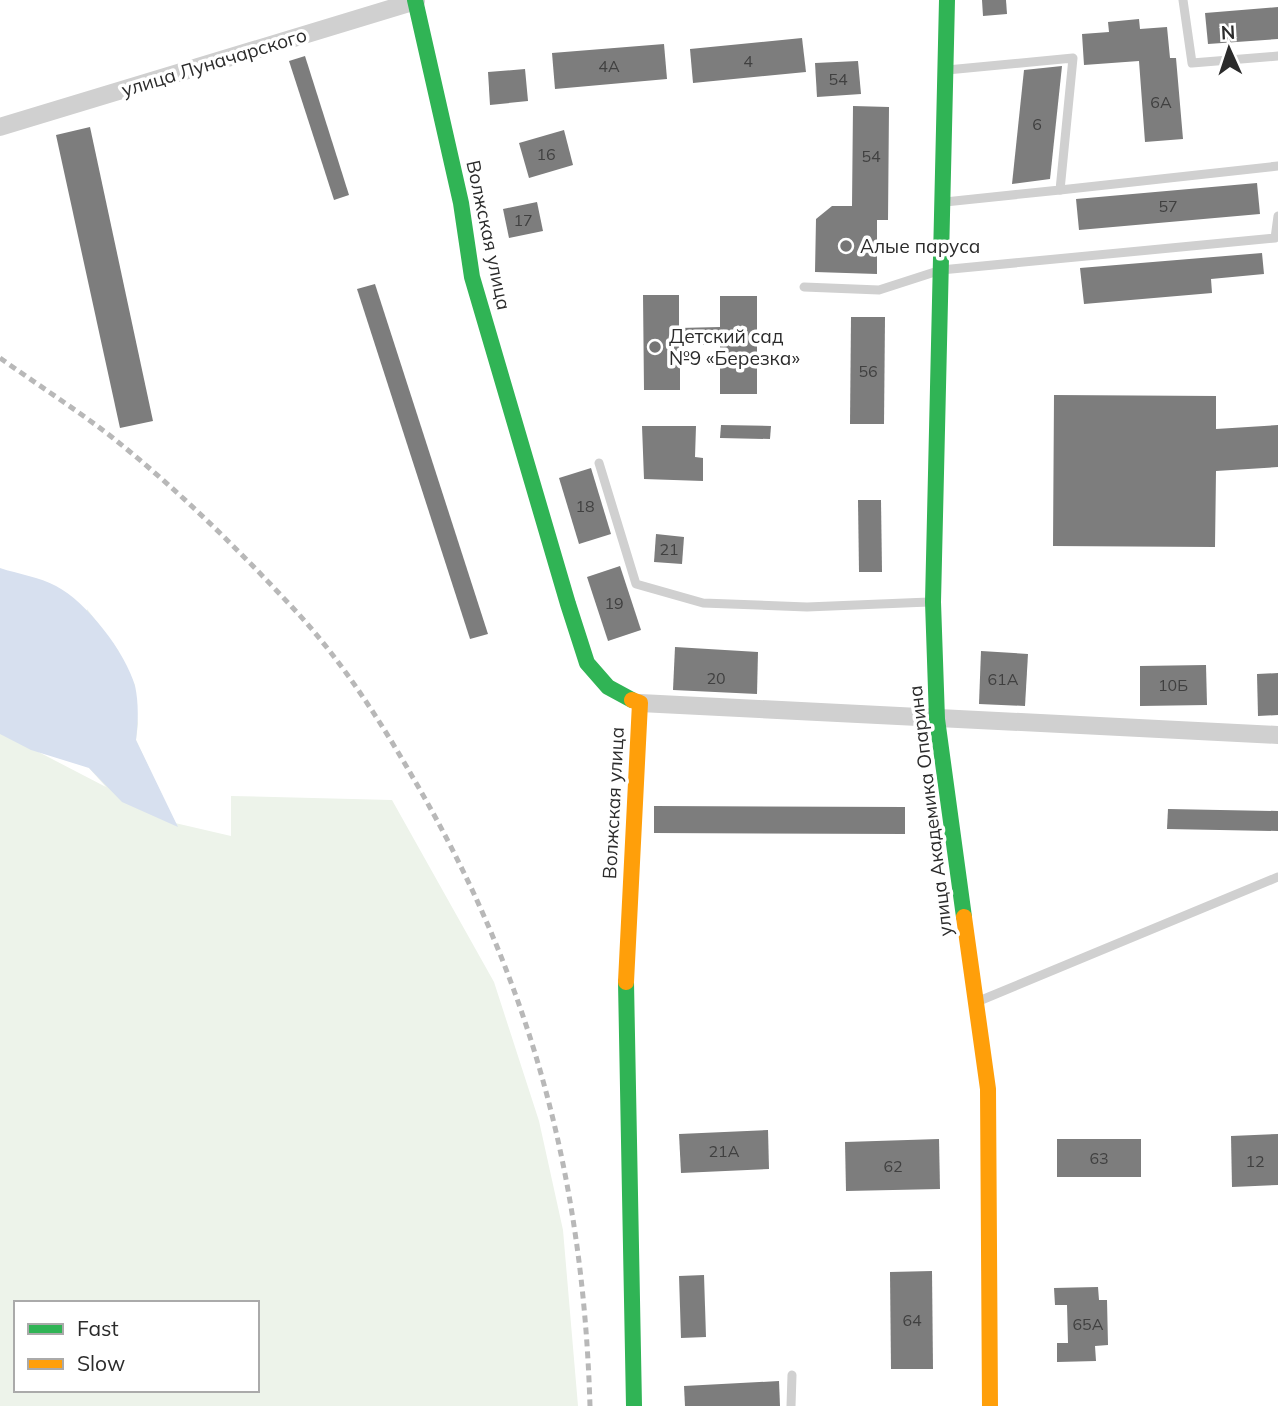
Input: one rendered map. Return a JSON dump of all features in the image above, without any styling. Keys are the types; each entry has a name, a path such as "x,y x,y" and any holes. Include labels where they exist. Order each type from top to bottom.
{"street":[{"name":"улица Луначарского","path":"0,127 420,0"},
{"name":"Волжская улица","path":"420,0 461,203 472,277 568,604 587,663 614,691 640,703 626,956 634,1406"},
{"name":"улица Академика Опарина","path":"947,0 933,602 937,719 988,1089 989,1406"},
{"path":"640,703 1278,735"}],"lane":[{"path":"1183,0 1192,63 1278,56"},
{"path":"946,70 1073,58 1060,190"},
{"path":"943,202 1278,166"},
{"path":"804,287 879,290 941,270 1275,238 1278,215"},
{"path":"599,463 636,584 704,603 807,607 933,602"},
{"path":"975,1003 1278,877"},
{"path":"791,1406 792,1375"}],"shaded area":[{"path":"87,609 118,650 135,685 138,724 136,740 175,823 231,836 231,796 392,800 494,982 539,1121 563,1230 578,1406 0,1406 0,732 106,787 89,768"}],"water":[{"path":"0,568 43,580 68,594 92,616 114,644 135,686 138,713 136,740 178,827 122,802 89,768 31,750 0,734"}],"building":[{"path":"982,0 1006,0 1007,14 983,16"},
{"path":"1278,7 1278,39 1208,44 1205,13"},
{"path":"1139,19 1140,29 1167,27 1170,58 1176,58 1183,139 1145,142 1139,61 1084,65 1082,34 1109,32 1108,22"},
{"path":"802,38 806,72 693,83 690,49"},
{"path":"664,44 667,79 555,89 552,53"},
{"path":"305,56 349,195 334,200 289,61"},
{"path":"858,61 861,94 817,97 815,63"},
{"path":"1062,66 1050,179 1012,184 1024,70"},
{"path":"525,69 528,101 490,105 488,72"},
{"path":"853,106 889,107 888,220 877,220 877,274 815,272 816,219 832,206 852,206"},
{"path":"90,127 153,421 120,428 56,135"},
{"path":"564,130 573,165 529,178 519,143"},
{"path":"1257,183 1260,214 1079,230 1076,199"},
{"path":"537,202 543,231 509,238 503,209"},
{"path":"1262,253 1264,274 1211,279 1212,293 1084,304 1080,268"},
{"path":"375,284 488,634 470,639 357,289"},
{"path":"643,295 679,295 679,328 720,327 720,296 757,296 757,394 720,394 720,345 680,345 680,390 644,390"},
{"path":"851,317 885,317 884,424 850,424"},
{"path":"1054,395 1216,396 1216,429 1278,425 1278,467 1216,471 1215,547 1053,546"},
{"path":"721,425 771,426 770,439 720,438"},
{"path":"642,426 696,426 695,457 703,458 703,481 644,479"},
{"path":"591,468 611,534 579,544 559,478"},
{"path":"858,500 881,500 882,572 859,572"},
{"path":"656,534 684,537 682,564 654,562"},
{"path":"620,566 641,630 608,641 587,577"},
{"path":"675,647 758,652 757,694 673,690"},
{"path":"981,651 1028,654 1025,706 979,704"},
{"path":"1206,665 1207,705 1140,706 1140,666"},
{"path":"1278,673 1278,715 1258,716 1257,674"},
{"path":"654,806 905,807 905,834 654,833"},
{"path":"1168,809 1278,811 1278,831 1167,829"},
{"path":"768,1130 769,1169 681,1173 679,1134"},
{"path":"1278,1134 1278,1185 1232,1187 1231,1136"},
{"path":"939,1139 940,1189 846,1191 845,1142"},
{"path":"1057,1139 1141,1139 1141,1177 1057,1177"},
{"path":"932,1271 933,1369 891,1369 890,1272"},
{"path":"704,1275 706,1337 681,1338 679,1276"},
{"path":"1098,1287 1099,1300 1107,1300 1108,1345 1095,1346 1096,1361 1057,1362 1057,1343 1068,1343 1067,1305 1055,1305 1054,1288"},
{"path":"779,1381 780,1406 685,1406 684,1386"}],"railway":[{"path":"0,358 86,417 137,457 249,562 309,626 342,667 412,776 453,851 489,927 518,1002 543,1079 562,1158 576,1238 590,1406"}],"traffic: fast":[{"path":"415,0 461,203 472,277 568,604 587,663 608,687 632,700"},
{"path":"947,0 933,602 937,719 964,917"},
{"path":"626,982 634,1406"}],"traffic: slow":[{"path":"626,982 640,703 632,700"},
{"path":"964,917 988,1089 990,1406"}],"place":[{"name":"Алые паруса","path":"846,246"},
{"name":"Детский сад №9 «Березка»","path":"655,347"}]}
